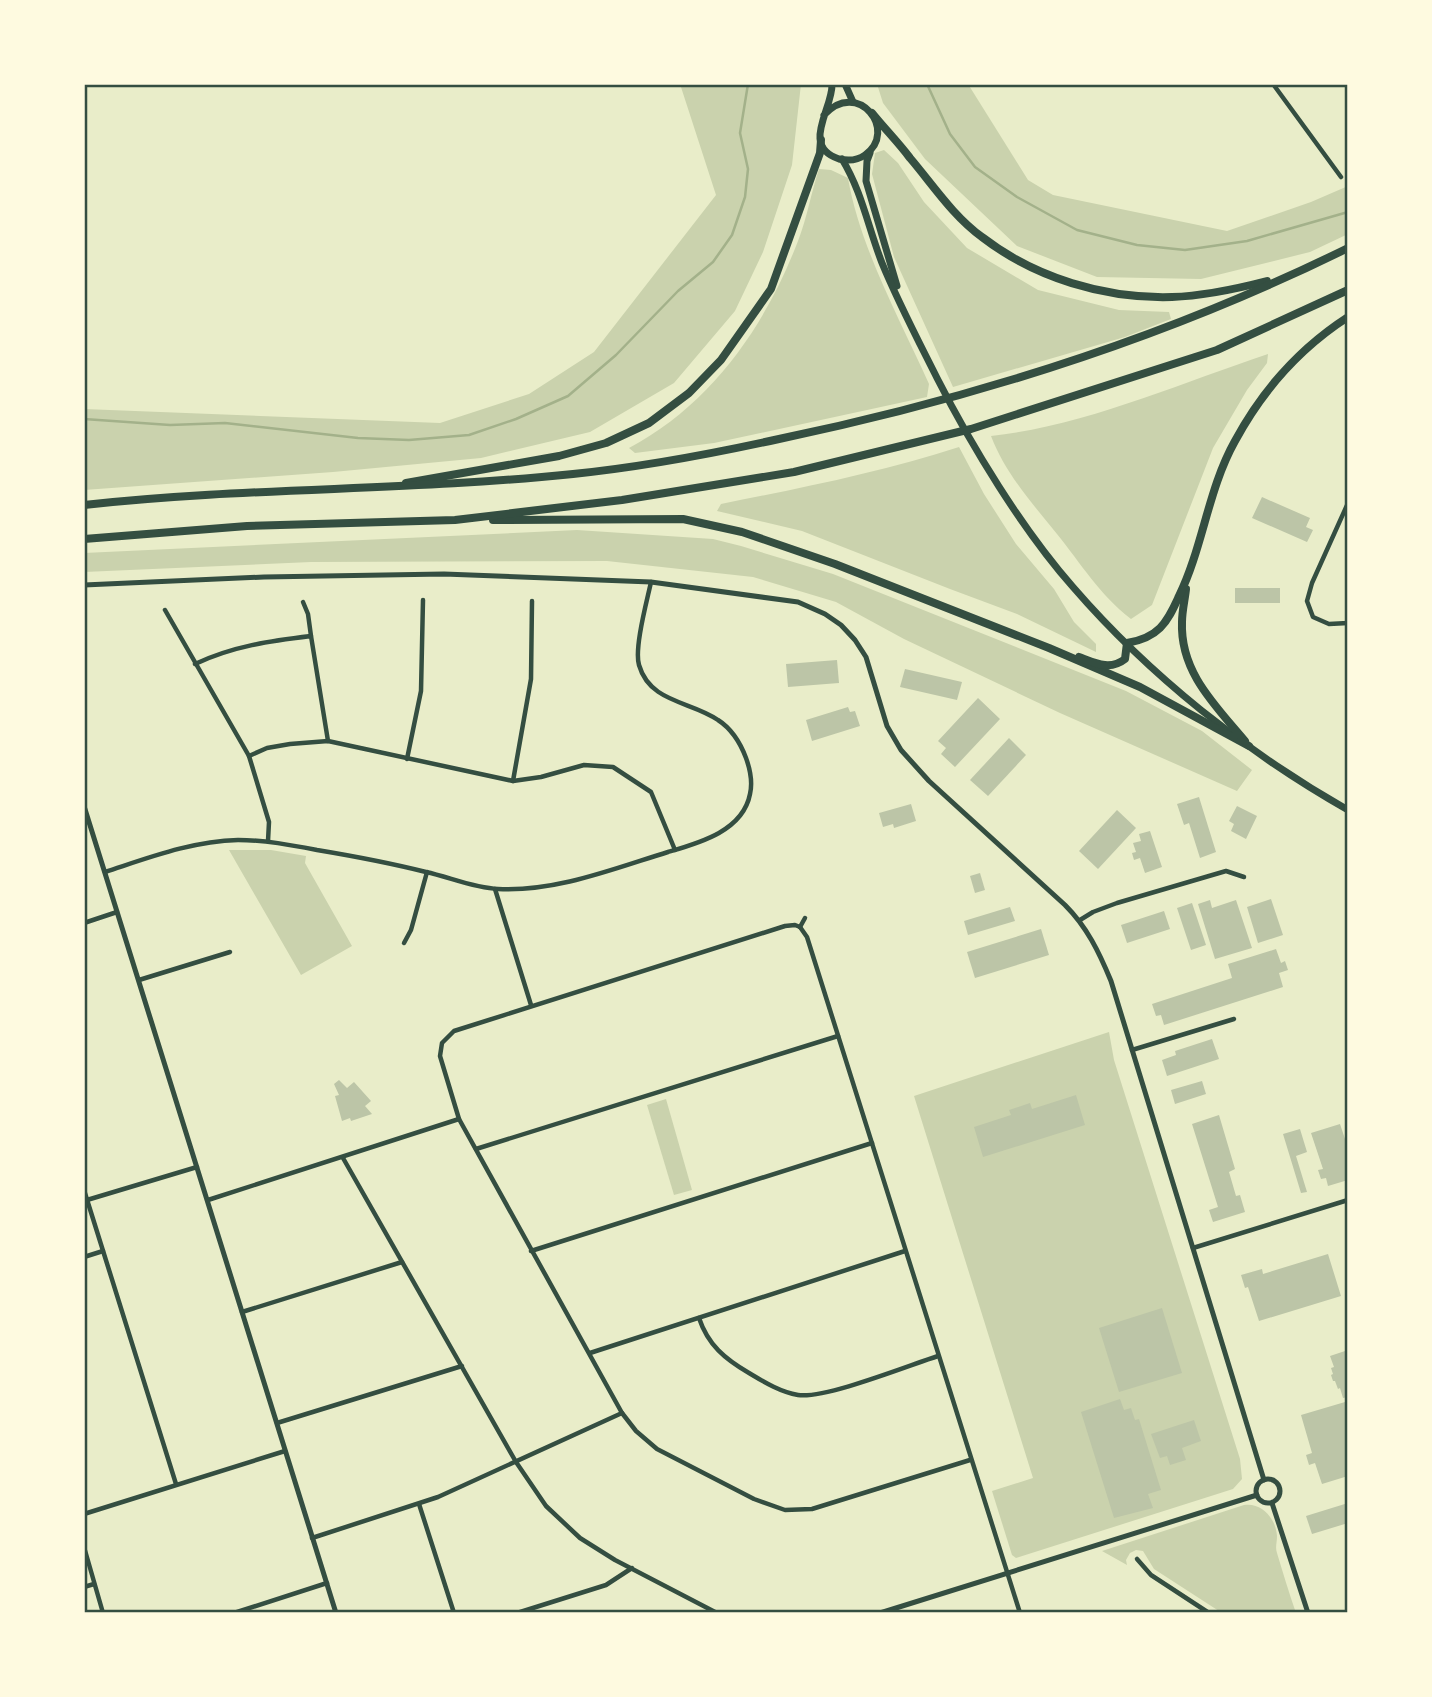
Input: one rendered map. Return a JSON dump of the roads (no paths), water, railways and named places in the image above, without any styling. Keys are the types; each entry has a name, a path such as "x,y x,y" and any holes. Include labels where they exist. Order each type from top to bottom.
{"highway":[{"path":"365,489 559,456 606,443 649,423 689,393 721,360 771,289 820,153 820,124 832,97 831,84"},
{"path":"845,84 853,102"},
{"path":"824,115 838,103 853,102 865,107 945,201 981,237 1020,262 1065,282 1106,292 1171,297 1219,293 1287,277"},
{"path":"872,113 878,130 867,161 866,181 903,307"},
{"path":"821,140 827,151 842,159 855,160 872,149"},
{"path":"842,159 855,180 882,262 937,378 1036,541 1073,587 1170,684 1274,765 1348,810"},
{"path":"84,505 163,498 471,484 578,474 715,453 870,420 976,391 1086,356 1209,312 1348,248"},
{"path":"456,520 722,485 794,472 971,429 1217,350 1348,290"},
{"path":"1127,643 1143,639 1159,629 1171,614 1188,579 1218,482 1233,444 1255,406 1283,372 1319,338 1348,317"},
{"path":"84,539 247,526 456,520 684,519 742,532 835,564 1049,648 1140,687 1249,746"},
{"path":"1188,579 1182,622 1189,667 1199,685 1249,746"},
{"path":"1049,648 1108,667 1125,659 1127,643"}],"street":[{"path":"1273,84 1340,177"},
{"path":"1348,503 1312,583 1307,601 1313,617 1329,624 1348,623"},
{"path":"84,585 264,577 444,574 651,582 798,602 825,614 841,625 866,657 887,726 901,750 929,781 1043,882 1080,920 1101,956 1111,981 1264,1480"},
{"path":"105,872 170,851 202,844 236,840 268,841 427,872 495,889 526,888 579,879 700,842 734,821 745,808 750,794 751,773 737,737 718,719 662,696 647,683 638,663 651,582"},
{"path":"407,759 421,691 423,600"},
{"path":"513,781 531,679 532,601"},
{"path":"303,602 308,614 328,741"},
{"path":"164,610 249,756 269,822 268,841"},
{"path":"195,663 222,651 311,636"},
{"path":"249,756 267,748 328,741 513,781 541,777 584,765 613,767 651,792 675,850"},
{"path":"84,806 336,1613"},
{"path":"1080,920 1117,903 1226,871 1244,877"},
{"path":"404,943 411,930 427,872"},
{"path":"495,889 531,1005"},
{"path":"84,923 117,912"},
{"path":"800,927 805,918"},
{"path":"970,1460 812,1509 794,1512 754,1499 657,1449 636,1431 622,1413 459,1119 440,1058 444,1040 457,1029 531,1005 785,926 800,927 807,937 1020,1613"},
{"path":"139,980 230,952"},
{"path":"1131,1050 1234,1018"},
{"path":"476,1149 838,1036"},
{"path":"208,1200 459,1119"},
{"path":"531,1251 872,1143"},
{"path":"343,1158 532,1488 560,1522 593,1547 717,1613"},
{"path":"87,1200 197,1167"},
{"path":"84,1190 176,1484"},
{"path":"1193,1248 1348,1200"},
{"path":"84,1256 103,1251"},
{"path":"590,1353 905,1251"},
{"path":"242,1312 402,1262"},
{"path":"699,1318 704,1331 723,1356 770,1385 798,1395 822,1393 938,1356"},
{"path":"276,1423 462,1366"},
{"path":"312,1538 419,1504 622,1413"},
{"path":"84,1514 285,1451"},
{"path":"1264,1480 1275,1481 1279,1488 1278,1498 1272,1503 1261,1501 1257,1495 1258,1485 1264,1480"},
{"path":"880,1613 900,1610 1257,1495"},
{"path":"1272,1503 1308,1613"},
{"path":"419,1504 454,1613"},
{"path":"84,1547 103,1613"},
{"path":"1137,1559 1151,1575 1209,1613"},
{"path":"517,1613 606,1585 632,1568"},
{"path":"234,1613 327,1583"},
{"path":"84,1587 94,1584"}],"waterway":[{"path":"84,419 170,425 225,423 358,438 409,440 469,435 516,419 568,396 616,355 678,291 713,262 732,235 745,197 748,169 740,133 748,84"},
{"path":"927,84 950,134 975,167 1017,197 1077,230 1137,245 1185,250 1247,241 1348,212"}]}
